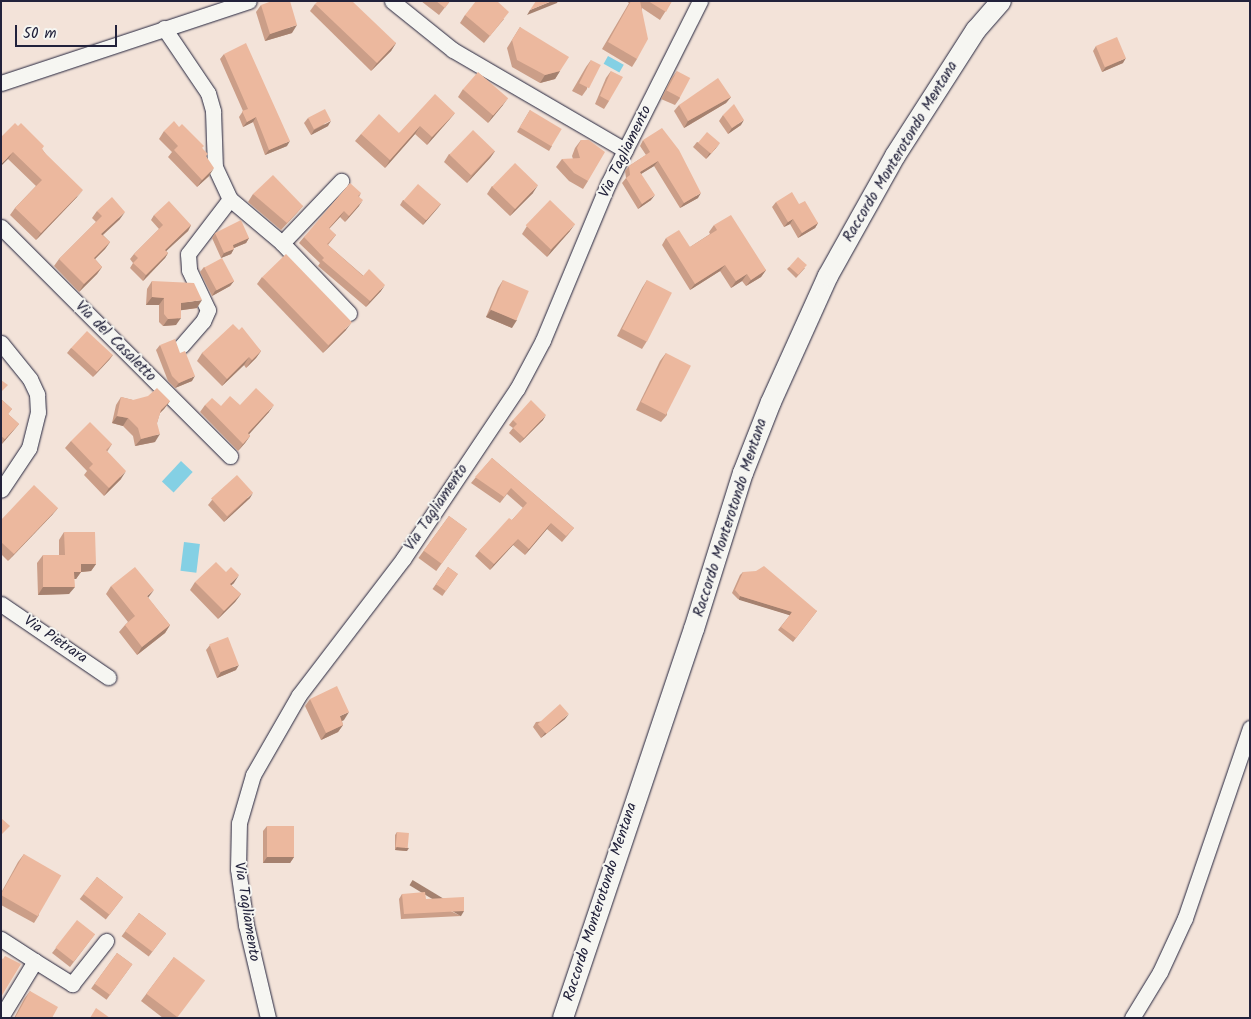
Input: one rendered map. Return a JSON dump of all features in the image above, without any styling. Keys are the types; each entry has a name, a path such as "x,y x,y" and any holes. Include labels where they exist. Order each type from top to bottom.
{"main road":[{"name":"Raccordo Monterotondo Mentana","path":"563,1018 694,629 743,473 771,402 830,271 895,156 976,30 1001,1"}],"street":[{"path":"1,83 249,1"},
{"path":"392,1 453,50 625,150"},
{"name":"Via Tagliamento","path":"268,1018 248,934 238,869 239,823 254,775 299,695 403,559 517,388 542,340 625,150 700,1"},
{"path":"164,28 208,93 212,111 214,161 230,199 282,243 349,313"},
{"path":"282,243 341,181"},
{"path":"181,346 203,321 208,310 189,270 188,254 230,199"},
{"name":"Via del Casaletto","path":"1,227 230,456"},
{"path":"1,343 30,379 36,394 38,412 29,448 1,490"},
{"name":"Via Pietrara","path":"1,604 108,677"},
{"path":"1132,1018 1160,972 1185,918 1250,728"},
{"path":"1,939 72,984 106,941"},
{"path":"1,1017 35,961"}],"water":[{"path":"608,56 624,65 619,73 604,64"},
{"path":"181,461 193,472 174,492 162,481"},
{"path":"184,542 200,544 196,573 180,571"}],"building":[{"path":"272,1 290,1 297,25 270,34 261,5"},
{"path":"318,1 352,1 396,43 377,63 315,4"},
{"path":"436,1 450,1 445,8"},
{"path":"476,1 497,1 509,12 490,36 465,15"},
{"path":"536,1 552,1 530,10"},
{"path":"631,1 640,1 648,39 637,59 608,42"},
{"path":"648,1 672,1 666,12"},
{"path":"520,27 569,57 560,71 545,75 517,60 512,40"},
{"path":"1117,37 1126,58 1105,67 1096,46"},
{"path":"246,43 290,141 269,150 256,117 247,122 242,111 248,109 224,54"},
{"path":"591,60 601,65 589,88 579,83"},
{"path":"611,71 623,77 609,101 600,96"},
{"path":"677,71 690,78 680,97 667,90"},
{"path":"478,72 508,98 493,116 463,89"},
{"path":"718,78 731,97 688,121 679,105"},
{"path":"435,94 455,113 432,137 420,126 390,160 361,134 379,114 399,133"},
{"path":"734,104 744,120 732,128 723,115"},
{"path":"325,109 331,121 314,129 308,118"},
{"path":"530,110 562,129 551,146 520,127"},
{"path":"174,121 179,127 182,124 204,146 202,148 208,154 206,156 214,168 202,180 174,150 178,146 164,131"},
{"path":"15,123 18,126 21,123 44,146 42,149 45,153 83,190 41,233 15,208 42,180 13,152 1,164 1,137"},
{"path":"662,128 679,150 701,193 684,203 658,161 640,172 655,195 642,204 626,178 630,175 629,166 650,152 643,140"},
{"path":"473,130 495,151 471,175 449,154"},
{"path":"707,132 720,143 711,154 698,143"},
{"path":"581,140 589,140 605,152 588,181 574,173 562,159 580,158 577,148"},
{"path":"515,163 538,185 515,209 492,187"},
{"path":"273,175 303,206 287,223 253,194"},
{"path":"350,183 361,193 358,196 363,200 349,216 344,211 329,228 336,235 327,244 363,276 369,269 385,285 370,301 322,260 324,258 304,237"},
{"path":"418,184 441,204 426,220 404,201"},
{"path":"792,192 799,204 805,201 818,223 802,233 793,219 788,222 776,202"},
{"path":"112,197 125,212 101,234 110,242 94,258 102,267 84,284 59,259 102,216 97,211"},
{"path":"550,200 575,224 551,249 526,225"},
{"path":"169,201 191,225 165,250 168,253 146,275 133,263 138,258 134,254 163,225 154,215"},
{"path":"731,215 766,270 751,280 747,274 736,281 725,265 695,284 666,238 679,230 690,247 717,230 714,225"},
{"path":"241,220 249,238 233,245 234,249 224,253 215,233"},
{"path":"286,254 352,322 328,345 262,277"},
{"path":"798,257 807,265 798,275 789,267"},
{"path":"222,258 234,281 217,290 204,267"},
{"path":"503,280 529,291 516,320 490,309"},
{"path":"647,280 672,293 647,342 622,329"},
{"path":"152,281 194,283 202,300 181,303 181,318 168,319 164,314 164,298 152,297"},
{"path":"233,324 239,330 242,327 261,351 252,360 249,357 227,379 202,353"},
{"path":"87,331 113,355 97,372 71,348"},
{"path":"175,339 180,353 185,351 195,376 179,383 172,376 160,345"},
{"path":"666,353 691,366 666,415 641,402"},
{"path":"1,380 8,385 1,392"},
{"path":"157,388 170,401 161,410 157,423 160,434 141,439 138,428 128,418 117,416 121,397 133,400 148,396"},
{"path":"256,388 274,405 248,433 250,436 243,444 205,405 212,398 221,406 230,396 240,405"},
{"path":"1,399 12,409 8,414 19,424 5,439 1,436"},
{"path":"531,400 546,415 524,438 513,428 517,424 513,420"},
{"path":"90,422 112,444 106,450 126,471 109,488 89,468 93,464 71,441"},
{"path":"492,458 574,528 566,536 551,523 529,549 518,539 494,564 479,551 509,518 512,520 527,503 511,488 504,497 475,477"},
{"path":"237,475 253,493 227,516 211,498"},
{"path":"34,485 58,508 14,554 1,542 1,520"},
{"path":"449,516 467,529 442,564 424,551"},
{"path":"64,532 95,532 96,564 81,564 81,572 74,572 75,587 43,587 43,555 65,555"},
{"path":"216,562 226,572 231,567 239,575 230,584 241,594 224,611 195,582"},
{"path":"764,566 817,611 796,638 781,627 792,612 740,596 735,590 743,572 756,571"},
{"path":"135,567 154,590 147,596 170,625 142,647 125,625 135,616 111,586"},
{"path":"448,567 458,574 446,591 436,584"},
{"path":"228,637 239,665 220,672 209,644"},
{"path":"337,686 349,712 340,716 343,725 326,733 310,699"},
{"path":"560,704 569,714 546,734 538,724"},
{"path":"1,818 10,826 1,835"},
{"path":"267,826 294,826 294,857 267,857"},
{"path":"397,832 409,833 408,848 396,847"},
{"path":"24,854 61,876 38,916 1,895"},
{"path":"97,877 123,897 109,915 83,894"},
{"path":"425,892 426,899 464,897 464,911 404,914 402,894"},
{"path":"139,913 166,933 152,952 125,931"},
{"path":"77,920 95,934 74,962 55,948"},
{"path":"117,953 132,964 110,995 95,984"},
{"path":"5,956 21,964 1,997 1,958 3,959"},
{"path":"174,957 205,980 177,1017 146,994"},
{"path":"30,991 58,1007 52,1018 15,1018"},
{"path":"96,1008 110,1018 90,1018"}]}
